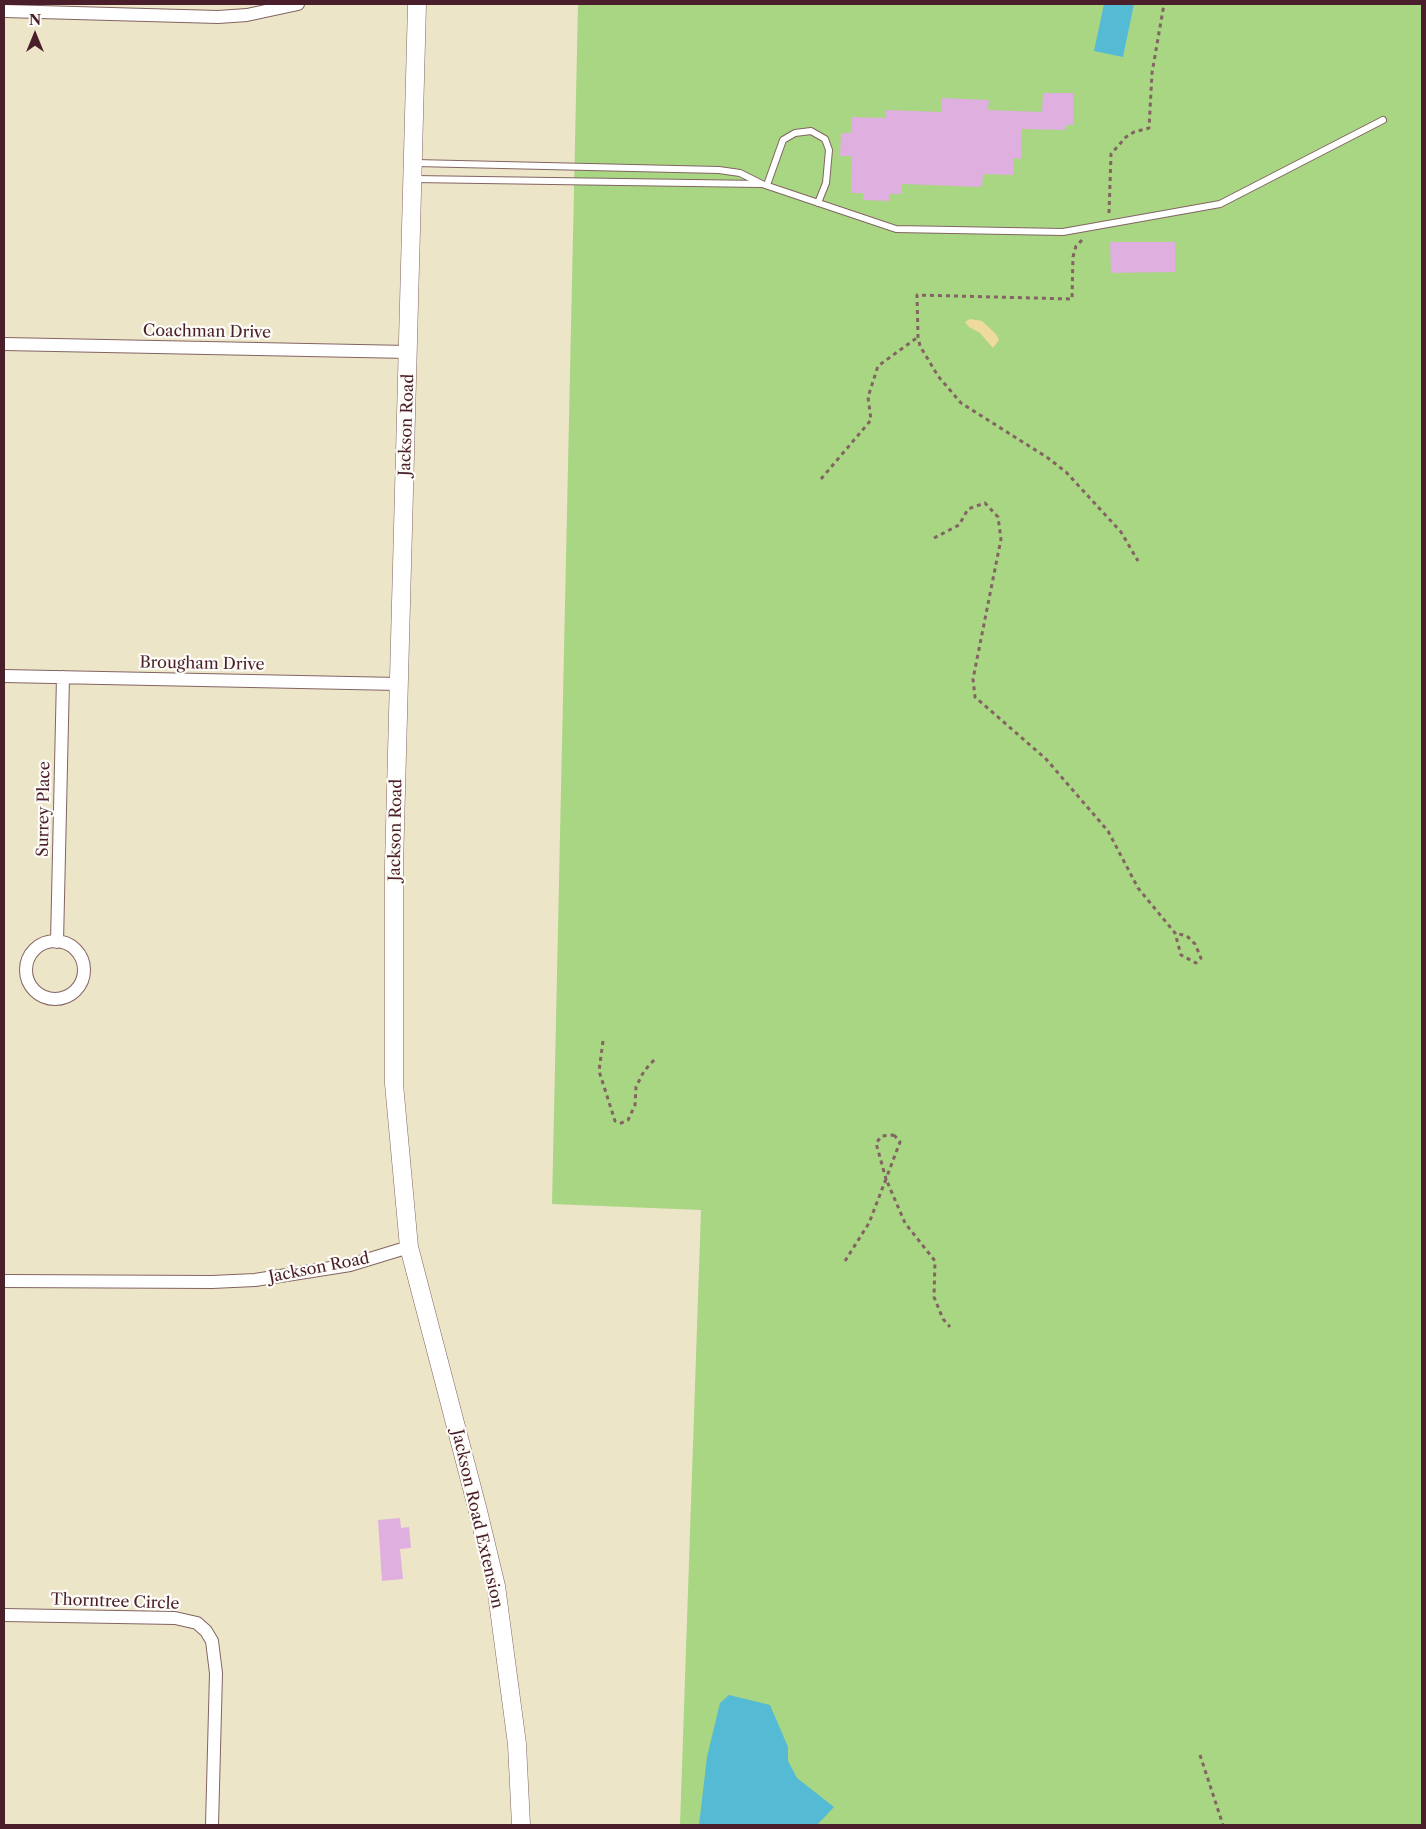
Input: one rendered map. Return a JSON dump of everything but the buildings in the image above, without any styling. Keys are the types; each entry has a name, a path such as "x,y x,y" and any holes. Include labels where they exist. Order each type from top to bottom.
{"street":[{"path":"4,11 218,17 247,15 298,4"},
{"name":"Jackson Road","path":"4,1281 173,1282 254,1280 350,1265 409,1247 394,1084 394,865 418,4"},
{"name":"Coachman Drive","path":"4,344 409,352"},
{"name":"Brougham Drive","path":"4,676 399,684"},
{"name":"Surrey Place","path":"57,942 63,677"},
{"path":"48,942 57,942 75,950 84,967 83,977 79,986 72,993 54,999 37,993 31,986 26,968 33,952 48,942"},
{"name":"Jackson Road Extension","path":"409,1247 496,1586 517,1744 521,1825"},
{"name":"Thorntree Circle","path":"4,1614 175,1618 197,1623 206,1631 212,1641 216,1673 212,1825"}],"lane":[{"path":"414,171 719,170 740,173 764,184 896,229 1063,232 1220,204 1383,120"},
{"path":"764,184 777,158 782,140 795,133 811,131 825,139 829,150 826,183 818,203"},
{"path":"414,171 764,184"}],"path":[{"path":"1109,213 1111,154 1126,137 1134,132 1149,128 1152,73 1164,4"},
{"path":"1085,237 1076,246 1073,257 1072,299 917,295 918,338 920,346 938,376 961,403 1048,458 1066,472 1121,532 1138,562"},
{"path":"821,479 871,420 868,397 878,366 918,338"},
{"path":"934,538 959,526 968,509 985,503 998,517 1001,539 973,679 975,697 1046,760 1108,831 1138,888 1175,933 1181,954 1196,963 1201,958 1195,944 1187,936 1175,933"},
{"path":"603,1041 599,1071 615,1121 621,1123 628,1120 635,1106 636,1087 644,1071 654,1060"},
{"path":"845,1261 869,1224 886,1179 900,1142 894,1135 882,1136 876,1143 886,1179 905,1223 935,1261 934,1297 943,1319 950,1327"},
{"path":"1200,1755 1222,1825"}],"green space":[{"path":"578,4 1422,4 1422,1825 680,1825 701,1210 552,1204"}],"sand":[{"path":"970,319 982,321 996,334 999,340 993,348 980,333 969,327 965,322"}],"water":[{"path":"1104,4 1134,4 1123,57 1094,51"},
{"path":"729,1695 770,1705 788,1747 788,1761 797,1778 834,1807 817,1825 699,1825 707,1757 720,1703"}]}
